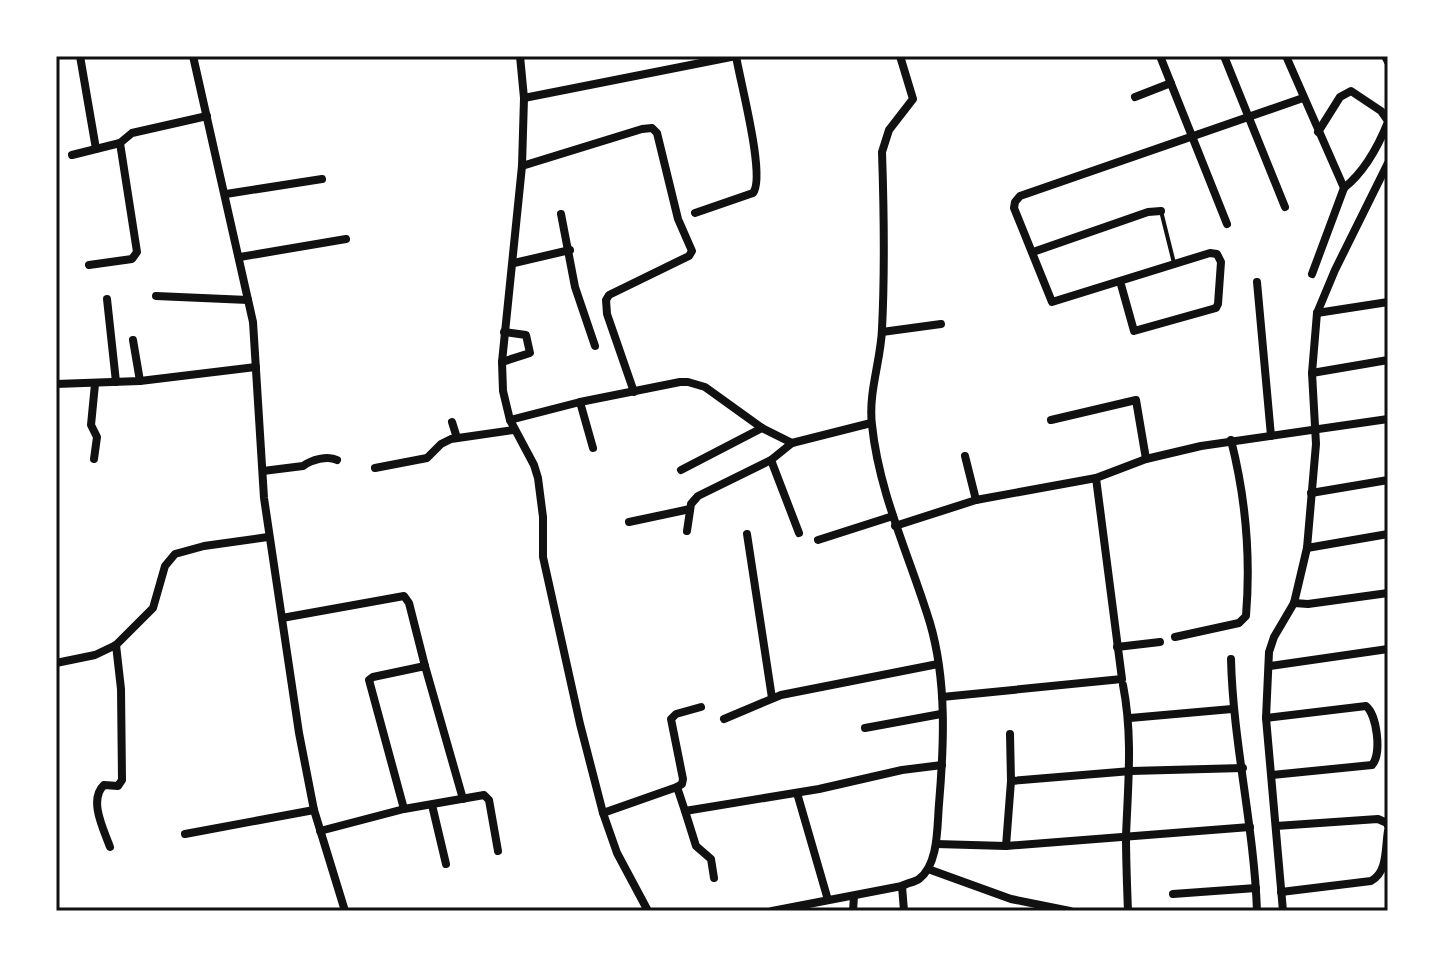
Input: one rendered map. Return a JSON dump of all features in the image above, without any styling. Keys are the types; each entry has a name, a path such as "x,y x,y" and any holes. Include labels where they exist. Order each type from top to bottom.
{"street":[{"path":"80,56 96,149"},
{"path":"193,56 240,257 256,344 268,537 299,733 314,810 345,911"},
{"path":"520,56 524,98 522,166 514,263 504,332 503,391 511,425 538,478 543,517 543,557 603,813 617,853 648,911"},
{"path":"524,98 736,56 752,134 758,188 746,196 695,213"},
{"path":"772,911 902,886 919,878 928,869 936,844 942,765 942,697 938,664 930,625 894,521 871,423 882,332 882,152 889,130 913,99 900,56"},
{"path":"1160,56 1227,224"},
{"path":"1224,56 1285,207"},
{"path":"1298,56 1287,59 1344,188"},
{"path":"1385,56 1388,62"},
{"path":"1135,97 1171,83"},
{"path":"1312,274 1344,188 1369,160 1388,122 1381,111 1351,91 1340,97 1318,132"},
{"path":"1120,281 1134,331 1216,308 1220,257 1214,252 1174,263 1052,302 1014,208 1015,202 1020,196 1303,98"},
{"path":"72,155 120,143 132,133 207,116"},
{"path":"522,166 642,129 652,128 657,133 678,219 692,251 689,256 609,295 606,300 607,314 634,392"},
{"path":"89,265 132,259 137,252 120,143"},
{"path":"1283,911 1266,718 1269,652 1294,603 1307,548 1316,431 1312,373 1317,313 1388,163"},
{"path":"226,194 322,179"},
{"path":"1033,252 1148,212 1161,211"},
{"path":"561,214 575,287 595,346"},
{"path":"240,257 346,239"},
{"path":"514,263 570,250"},
{"path":"1257,282 1271,436"},
{"path":"156,296 248,300"},
{"path":"107,299 116,382"},
{"path":"1317,313 1388,302"},
{"path":"882,332 941,324"},
{"path":"502,362 530,353 526,335 504,332"},
{"path":"133,340 140,381"},
{"path":"1312,373 1388,360"},
{"path":"56,384 140,381 256,367"},
{"path":"375,468 427,458 445,442 511,425 580,402 680,382 701,385 762,428 792,443"},
{"path":"94,459 97,437 91,425 95,384"},
{"path":"1051,420 1136,400 1146,459"},
{"path":"580,402 593,448"},
{"path":"818,540 976,500 1096,478 1146,459 1231,440 1388,419"},
{"path":"452,422 457,438"},
{"path":"687,531 690,509 694,499 702,493 771,460 792,443 871,423"},
{"path":"681,470 762,428"},
{"path":"1175,637 1239,623 1246,616 1249,535 1242,481 1231,440"},
{"path":"965,456 976,500"},
{"path":"263,471 303,466 332,457 337,460"},
{"path":"771,460 799,533"},
{"path":"942,697 1122,679 1096,478"},
{"path":"1311,493 1388,480"},
{"path":"629,522 690,509"},
{"path":"747,534 772,698"},
{"path":"1307,548 1388,534"},
{"path":"56,663 95,655 116,645 153,608 165,566 172,556 204,546 268,537"},
{"path":"1294,603 1308,604 1388,593"},
{"path":"282,618 404,596 409,603 463,799"},
{"path":"1117,647 1160,642"},
{"path":"110,847 100,819 97,797 98,790 104,785 118,786 122,780 121,689 116,645"},
{"path":"1270,666 1388,649"},
{"path":"1231,659 1232,709 1243,768 1257,911"},
{"path":"724,719 772,698 938,664"},
{"path":"404,809 369,680 425,666"},
{"path":"1123,685 1130,718 1131,771 1126,836 1128,911"},
{"path":"1266,718 1366,706 1374,717 1378,755 1372,765 1272,775"},
{"path":"603,813 682,784 671,719 676,714 701,707"},
{"path":"1130,718 1232,709"},
{"path":"865,728 941,714"},
{"path":"1006,846 1011,781 1010,734"},
{"path":"685,811 942,765"},
{"path":"1011,781 1131,771 1243,768"},
{"path":"677,787 696,846 711,859 714,878"},
{"path":"797,793 828,900"},
{"path":"320,831 404,809 486,796 498,851"},
{"path":"432,805 446,864"},
{"path":"185,834 314,810"},
{"path":"1276,826 1378,819 1387,823 1388,829 1382,870 1378,877 1371,881 1281,892"},
{"path":"936,844 1006,846 1250,827"},
{"path":"928,869 1011,899 1070,911"},
{"path":"902,886 904,911"},
{"path":"1173,894 1256,888"},
{"path":"853,911 854,896"}],"lane":[{"path":"1161,211 1174,263"}]}
